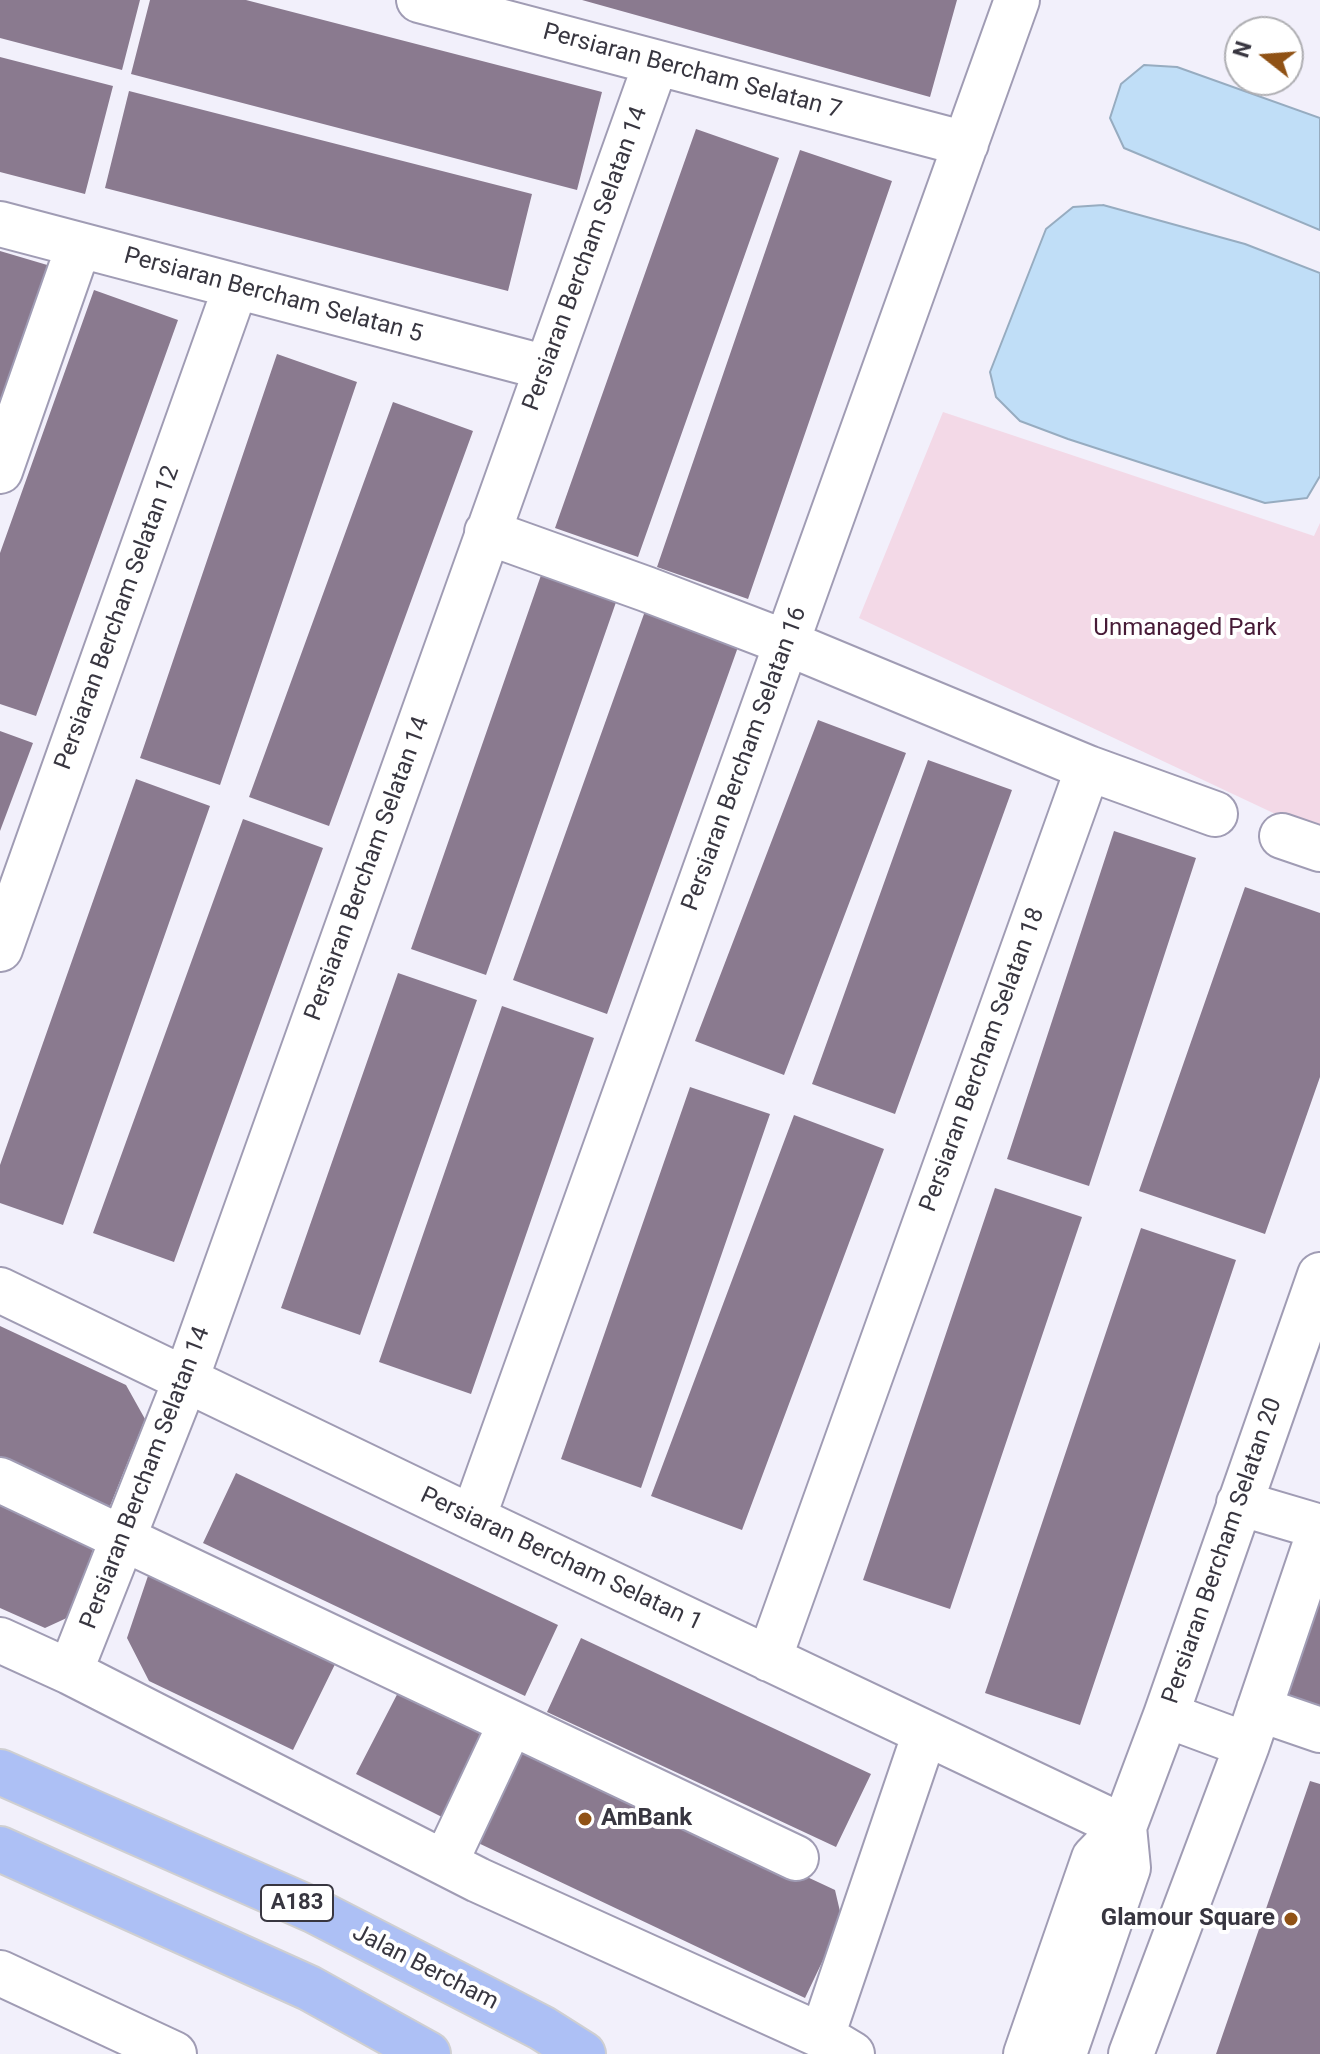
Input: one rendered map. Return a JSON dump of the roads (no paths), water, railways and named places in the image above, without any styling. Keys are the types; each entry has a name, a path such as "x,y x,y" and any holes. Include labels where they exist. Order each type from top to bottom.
{"main road":[{"name":"Jalan Bercham","path":"7,1778 313,1910 542,2028 583,2054"},
{"path":"0,1849 309,1988 428,2054"}],"street":[{"name":"Persiaran Bercham Selatan 7","path":"419,0 486,8 656,63 966,144"},
{"name":"Persiaran Bercham Selatan 16","path":"473,1518 1017,0"},
{"name":"Persiaran Bercham Selatan 14","path":"70,1672 186,1379 656,63"},
{"name":"Persiaran Bercham Selatan 5","path":"0,224 547,368"},
{"path":"0,471 79,245"},
{"name":"Persiaran Bercham Selatan 12","path":"0,949 236,286"},
{"path":"487,532 787,643 1088,768 1215,814"},
{"name":"Persiaran Bercham Selatan 18","path":"769,1659 1088,768"},
{"name":"Persiaran Bercham Selatan 20","path":"1124,1827 1320,1275"},
{"name":"Persiaran Bercham Selatan 1","path":"0,1290 1124,1827"},
{"path":"0,1480 796,1858"},
{"path":"1131,2054 1253,1727 1320,1528 1239,1503"},
{"path":"0,1640 70,1672 445,1863 837,2045 925,1733"},
{"path":"1166,1715 1253,1727 1320,1730"},
{"path":"445,1863 511,1723"},
{"path":"1026,2054 1094,1858 1124,1827"},
{"path":"1064,2054 1128,1868 1124,1827"},
{"path":"0,1973 164,2052"}],"water":[{"path":"1144,65 1177,67 1224,84 1224,96 1258,96 1320,118 1320,230 1124,148 1110,118 1121,84"},
{"path":"1103,205 1245,244 1320,273 1320,476 1307,498 1265,503 1020,421 996,397 990,372 1046,229 1073,207"}],"place":[{"name":"AmBank","path":"585,1819"},
{"name":"Glamour Square","path":"1291,1919"}],"park label":[{"name":"Unmanaged Park","path":"1185,629"}]}
